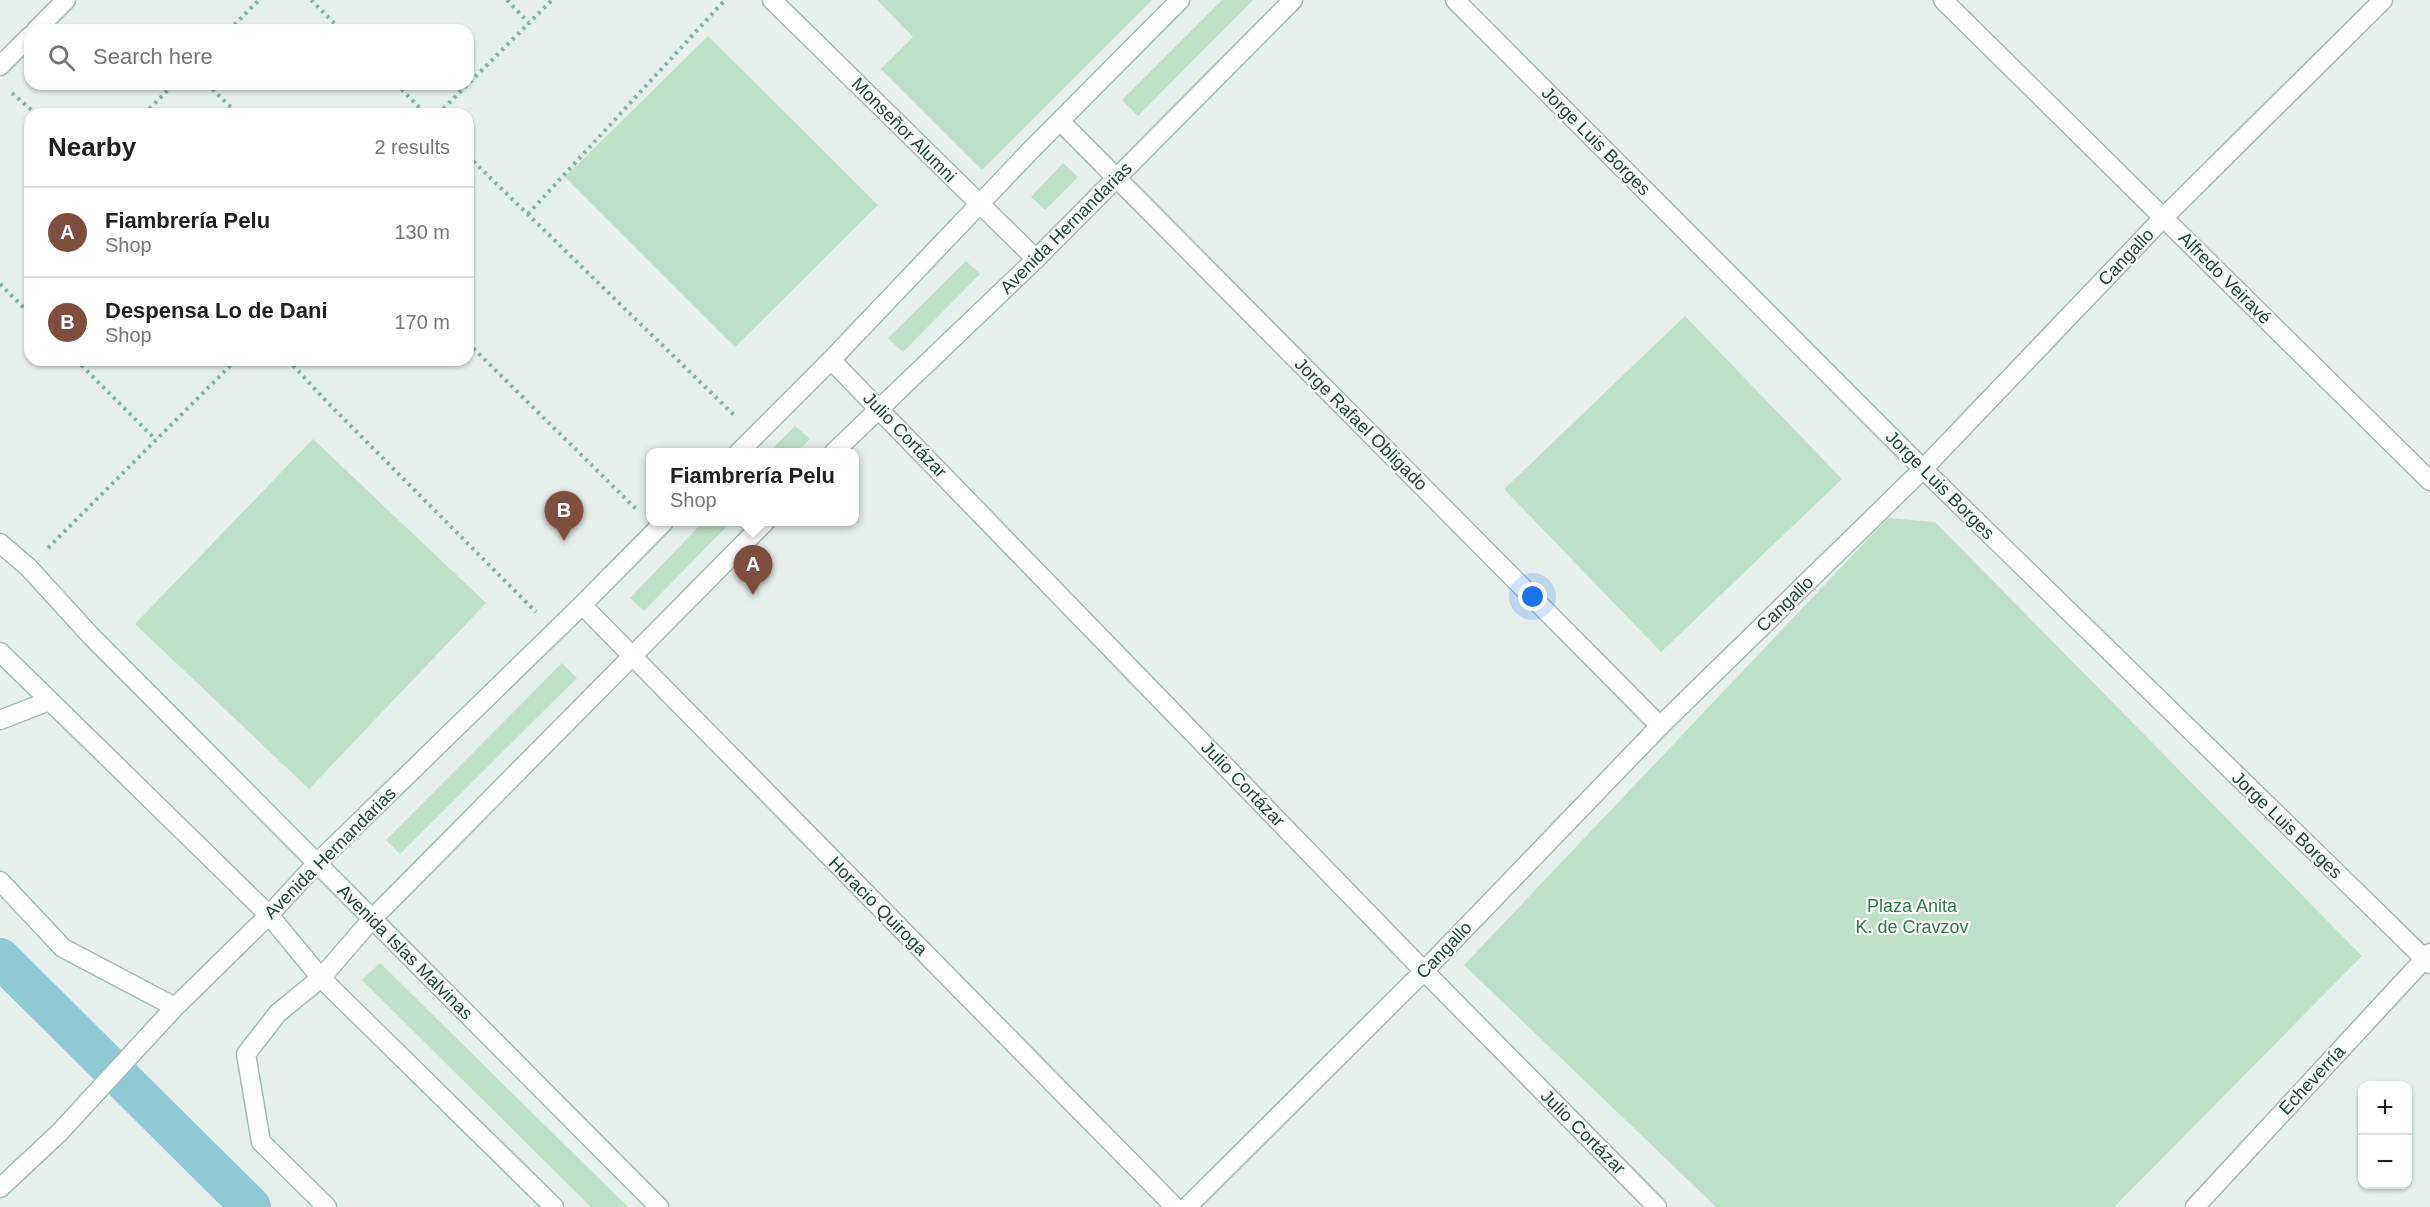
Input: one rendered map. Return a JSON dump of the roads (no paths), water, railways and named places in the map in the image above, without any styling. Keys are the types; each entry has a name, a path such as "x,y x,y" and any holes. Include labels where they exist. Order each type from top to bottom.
{"street":[{"path":"42,24 66,0"},
{"name":"Monseñor Alumni","path":"772,0 1036,259"},
{"path":"744,448 1180,0"},
{"name":"Avenida Hernandarias","path":"839,448 1036,259 1293,0"},
{"name":"Jorge Luis Borges","path":"1455,0 1923,469 2428,958"},
{"name":"Alfredo Veiravé","path":"1943,0 2430,481"},
{"name":"Cangallo","path":"1187,1207 1424,971 1660,726 1923,469 2163,218 2383,0"},
{"path":"0,66 24,42"},
{"name":"Jorge Rafael Obligado","path":"1061,122 1660,726"},
{"name":"Julio Cortázar","path":"831,360 1424,971 1657,1207"},
{"name":"Avenida Hernandarias","path":"0,1188 59,1132 175,1007 269,915 317,863 582,605 659,526"},
{"path":"327,1207 261,1142 246,1054 278,1013 321,978 372,919 761,526"},
{"name":"Avenida Islas Malvinas","path":"0,543 28,568 91,636 659,1207"},
{"name":"Horacio Quiroga","path":"582,605 1175,1207"},
{"path":"0,652 269,915 321,978 537,1199 554,1207"},
{"path":"0,720 50,701"},
{"path":"0,881 63,948 175,1007"},
{"name":"Echeverría","path":"2195,1207 2428,958"}],"waterway":[{"path":"0,958 251,1207"}],"place":[{"name":"Despensa Lo de Dani","path":"564,541"},
{"name":"Fiambrería Pelu","path":"753,595"}],"park label":[{"name":"Plaza Anita K. de Cravzov","path":"1912,916"}]}
